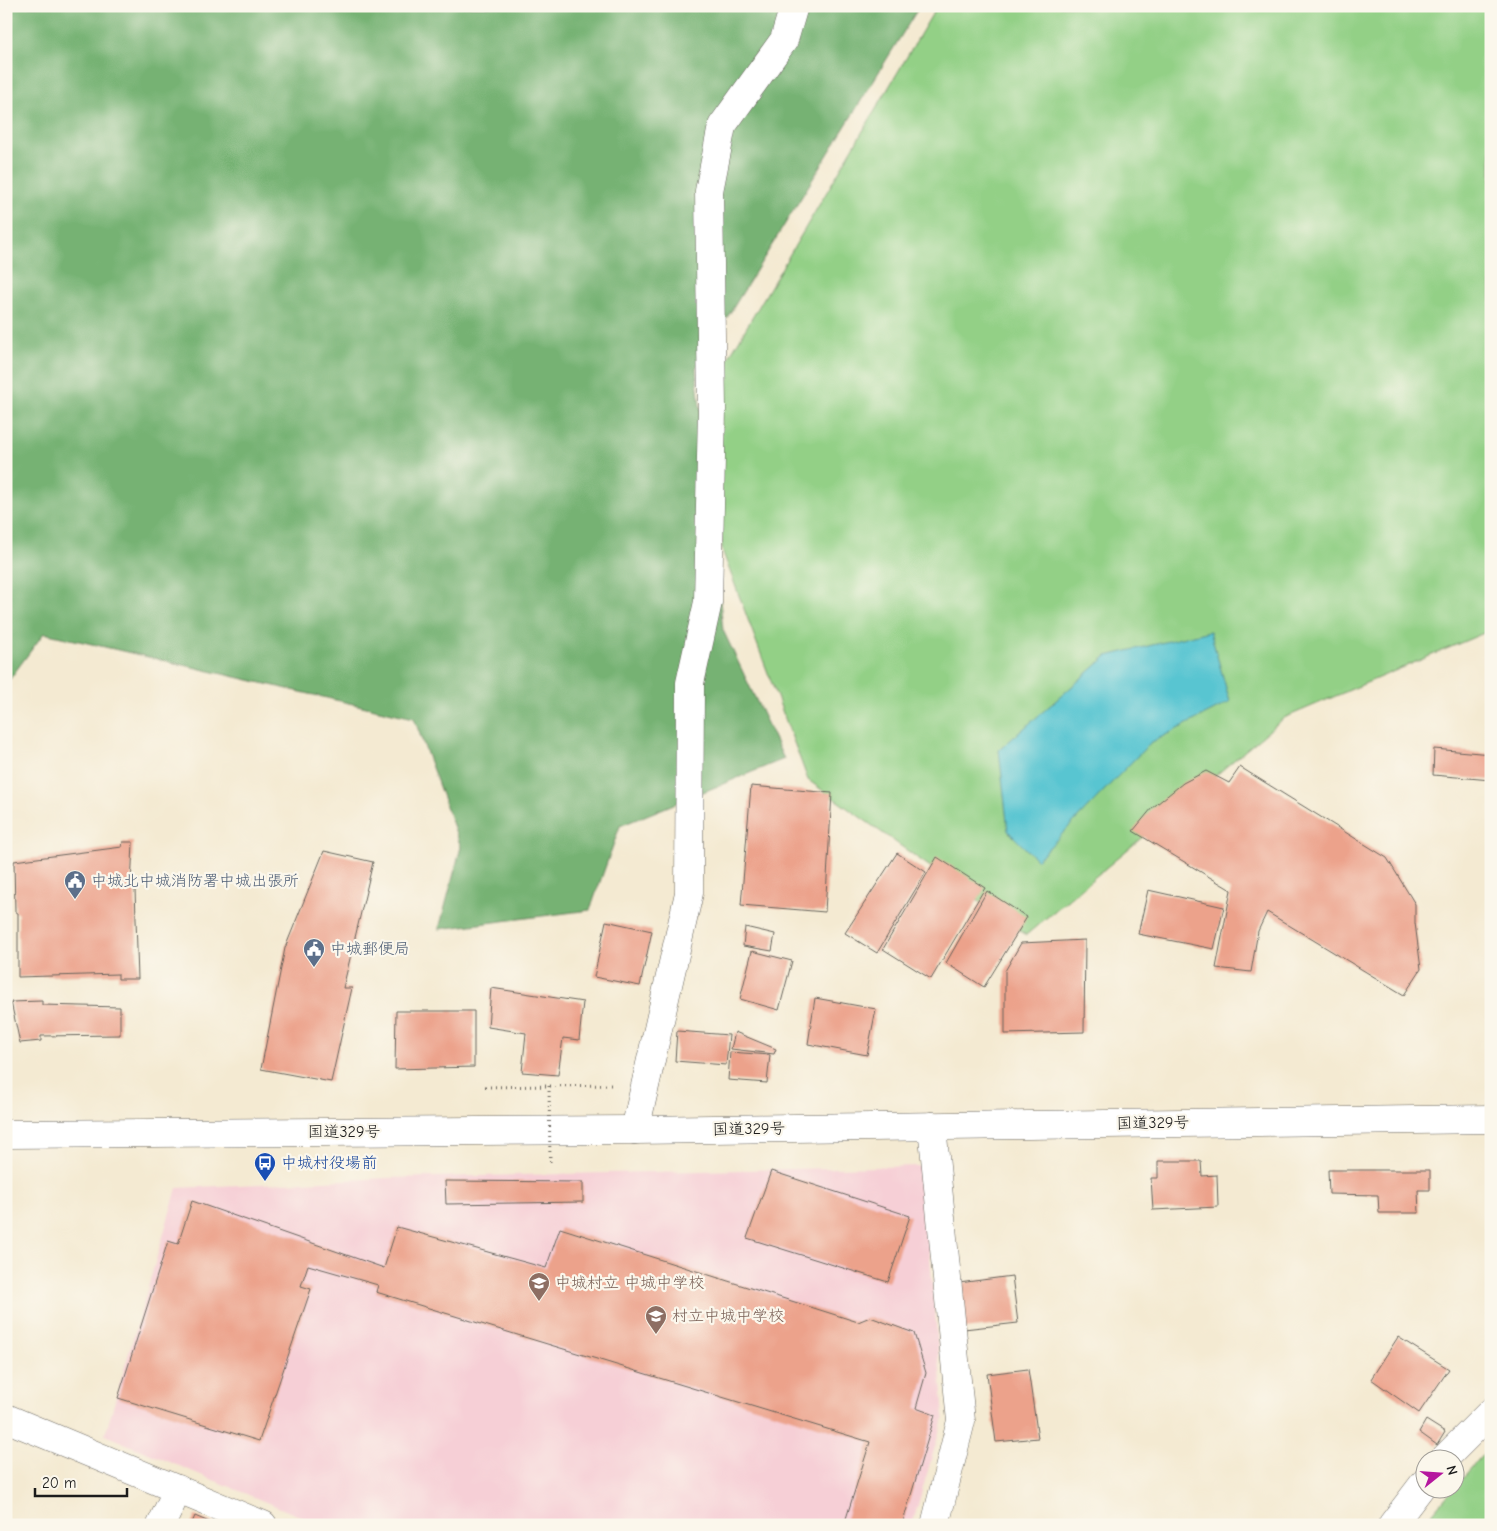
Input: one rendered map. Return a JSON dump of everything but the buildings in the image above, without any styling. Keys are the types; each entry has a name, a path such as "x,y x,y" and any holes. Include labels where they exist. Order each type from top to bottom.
{"main road":[{"path":"635,1130 689,893 690,683 708,602 712,409 709,191 722,126 784,40 794,6"},
{"name":"国道329号","path":"6,1134 635,1130 1491,1120"},
{"path":"932,1126 961,1421 935,1525"},
{"path":"1455,1448 1491,1412"},
{"path":"6,1418 263,1525"},
{"path":"161,1525 178,1490"},
{"path":"1392,1525 1414,1496"}],"path":[{"path":"485,1087 618,1085"},
{"path":"550,1086 550,1162"}],"shaded area":[{"name":"中城村立 中城中学校","path":"922,1166 944,1416 912,1525 321,1525 105,1435 177,1188 387,1178"}],"green space":[{"path":"6,6 919,7 696,368 723,630 784,759 620,826 590,910 439,929 461,847 414,718 44,633 6,684"},
{"path":"937,6 1491,6 1491,630 1284,718 1026,935 808,780 722,550 720,372"},
{"path":"1491,1445 1491,1525 1422,1525 1445,1498 1464,1498 1464,1476"}],"water":[{"path":"1210,631 1230,702 1150,743 1037,860 1008,831 999,750 1107,656"}],"place":[{"name":"中城北中城消防署中城出張所","path":"75,900"},
{"name":"中城郵便局","path":"314,968"},
{"name":"中城村役場前","path":"265,1182"},
{"name":"中城村立 中城中学校","path":"539,1302"},
{"name":"村立中城中学校","path":"656,1335"}]}
